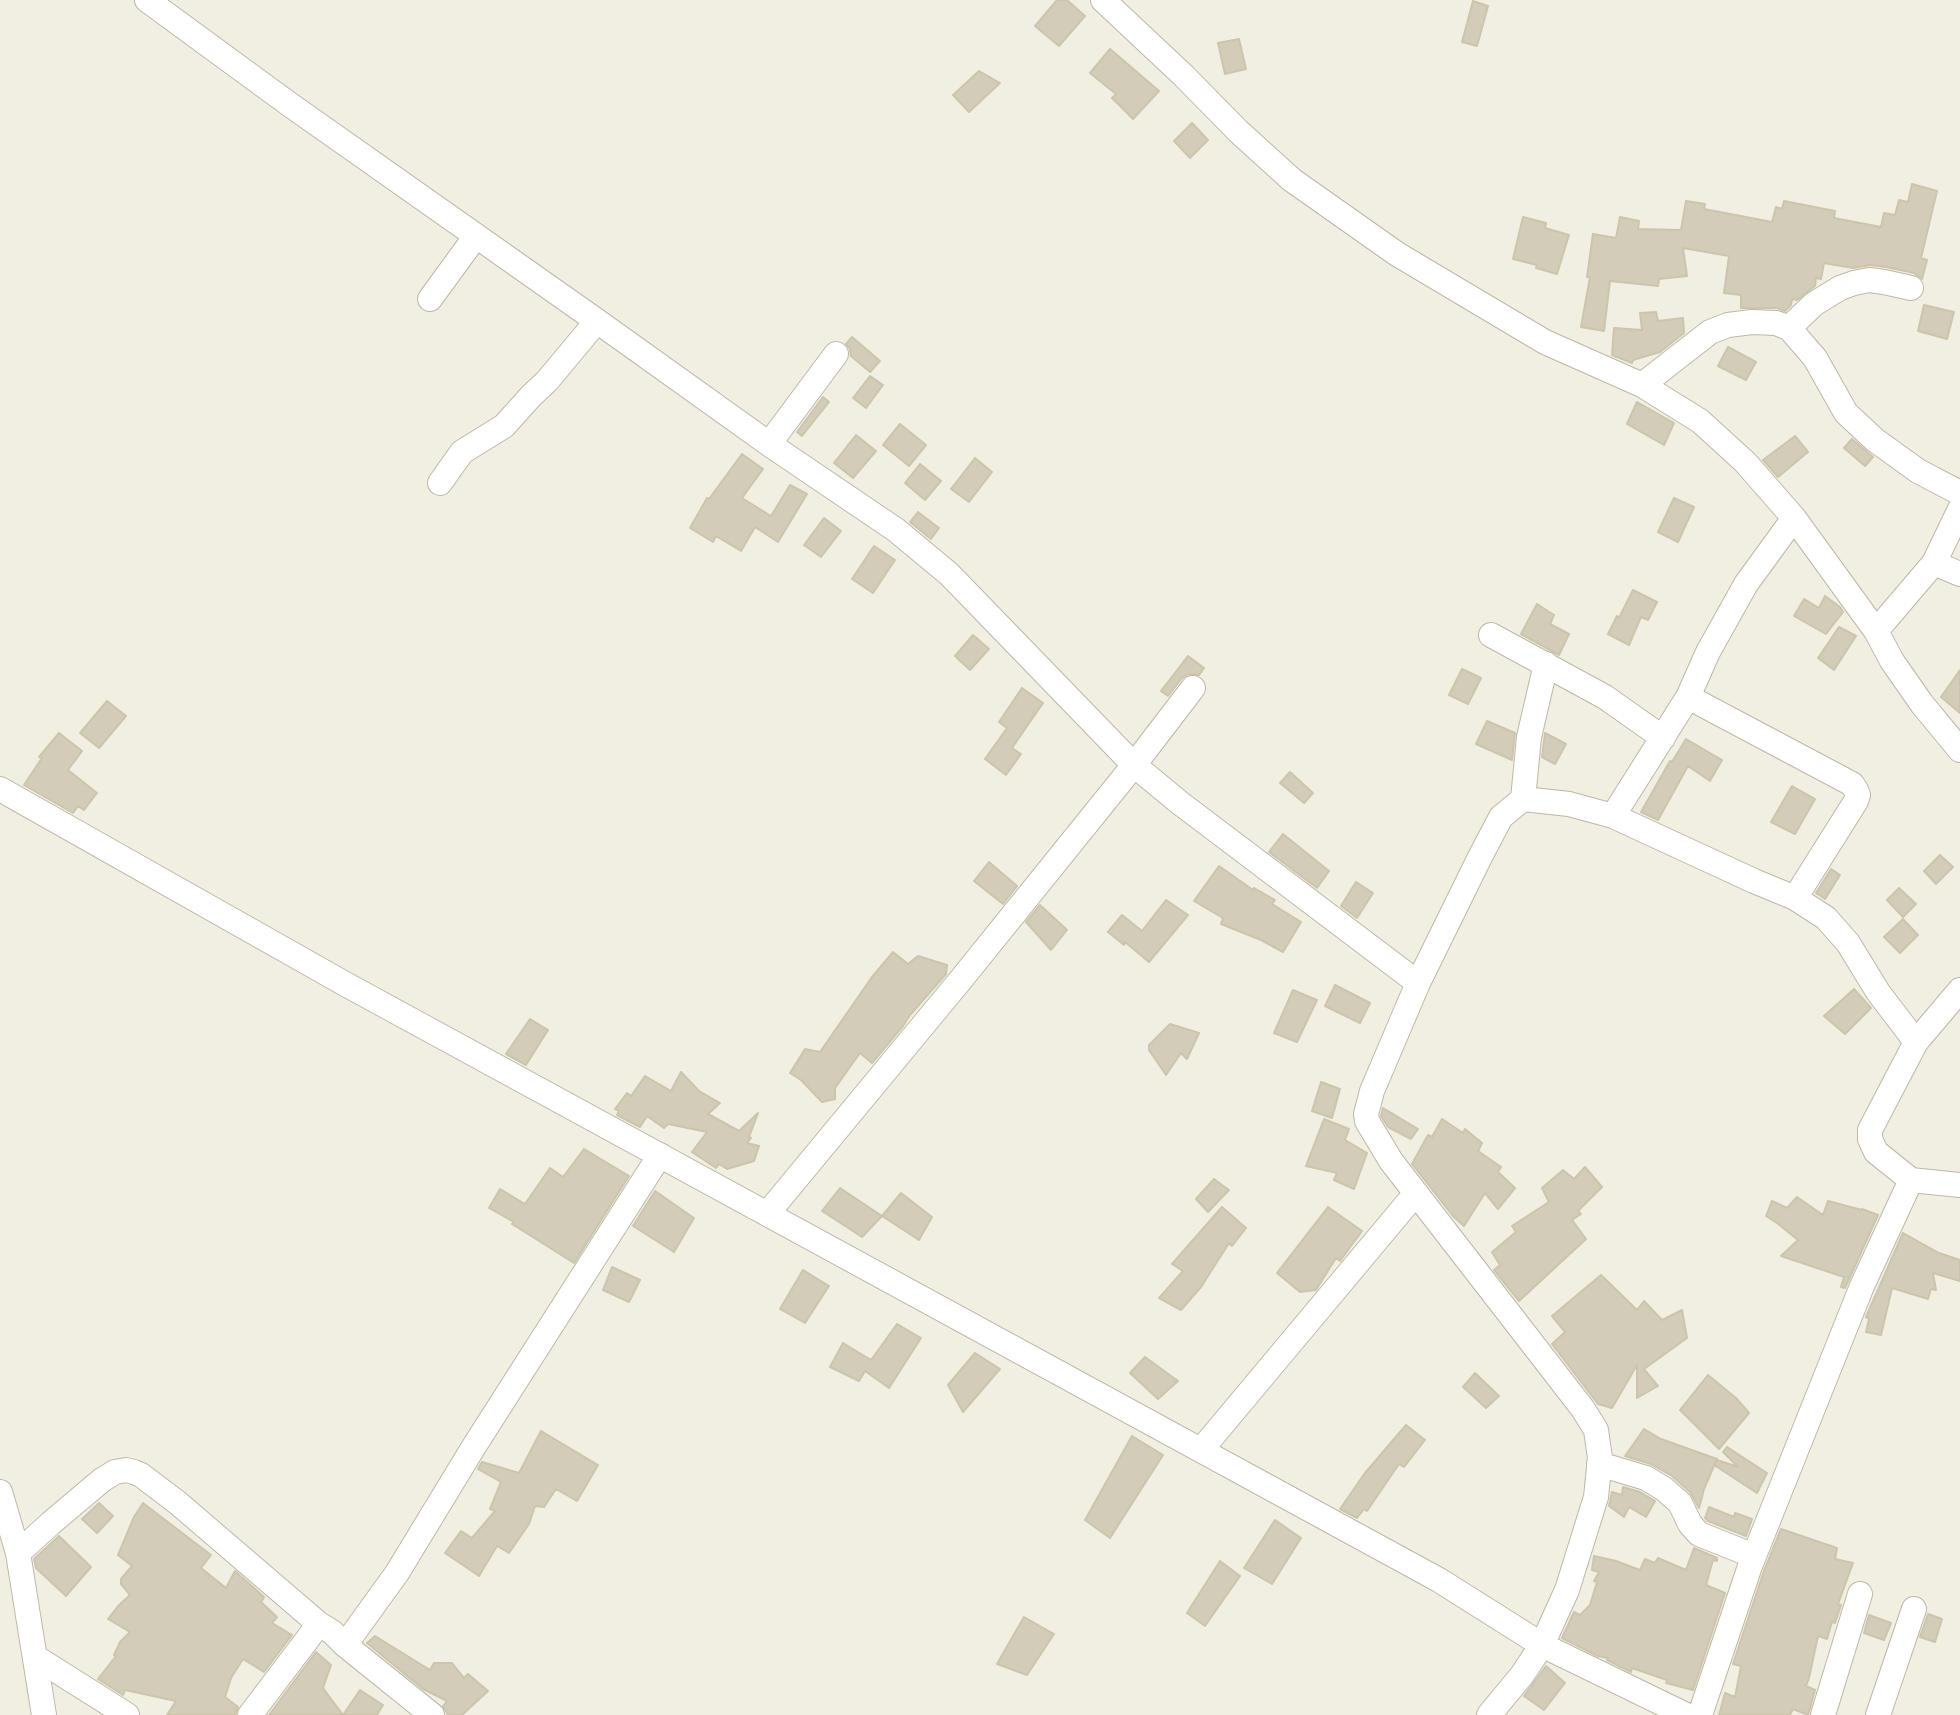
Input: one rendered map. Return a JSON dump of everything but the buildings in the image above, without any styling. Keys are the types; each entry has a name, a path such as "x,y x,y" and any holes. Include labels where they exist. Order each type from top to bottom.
{"street":[{"path":"147,0 769,444 896,530 949,574 1134,765 1418,983"},
{"path":"1103,0 1292,180 1397,254 1545,342 1642,385 1700,421 1745,462 1794,518 1876,631 1892,661 1922,704 1960,750"},
{"path":"430,299 476,236"},
{"path":"1789,328 1814,304 1854,283 1869,280 1911,288"},
{"path":"440,483 462,452 504,426 597,321"},
{"path":"1642,385 1710,332 1728,325 1776,323 1789,328 1815,358 1846,413 1875,440 1918,471 1960,493"},
{"path":"769,444 836,354"},
{"path":"1876,631 1934,563 1960,509"},
{"path":"1613,816 1688,697 1708,652 1746,584 1794,518"},
{"path":"1934,563 1960,574"},
{"path":"1491,635 1605,697 1663,738"},
{"path":"1489,1715 1542,1645 1567,1590 1596,1497 1599,1464 1596,1430 1391,1161 1367,1121 1366,1114 1372,1091 1418,983 1481,855 1501,817 1523,799 1529,737 1546,664"},
{"path":"767,1214 963,977 1193,688"},
{"path":"1688,697 1852,784 1856,790 1856,801 1795,898"},
{"path":"0,789 347,985 1439,1580 1542,1645 1686,1715"},
{"path":"1523,799 1569,804 1613,816 1795,898 1826,918 1848,943 1878,992 1916,1042"},
{"path":"1960,990 1916,1042 1870,1130 1876,1152 1911,1180 1960,1185"},
{"path":"345,1645 397,1573 660,1155"},
{"path":"1700,1715 1754,1556 1862,1286 1911,1180"},
{"path":"1201,1450 1416,1193"},
{"path":"1599,1464 1646,1478 1680,1503 1690,1524 1699,1534 1754,1556"},
{"path":"18,1553 102,1480 115,1472 134,1472 178,1503 431,1715"},
{"path":"0,1492 18,1553 44,1715"},
{"path":"1823,1715 1860,1594"},
{"path":"1878,1715 1914,1609"},
{"path":"250,1715 319,1624"},
{"path":"35,1657 127,1715"}]}
